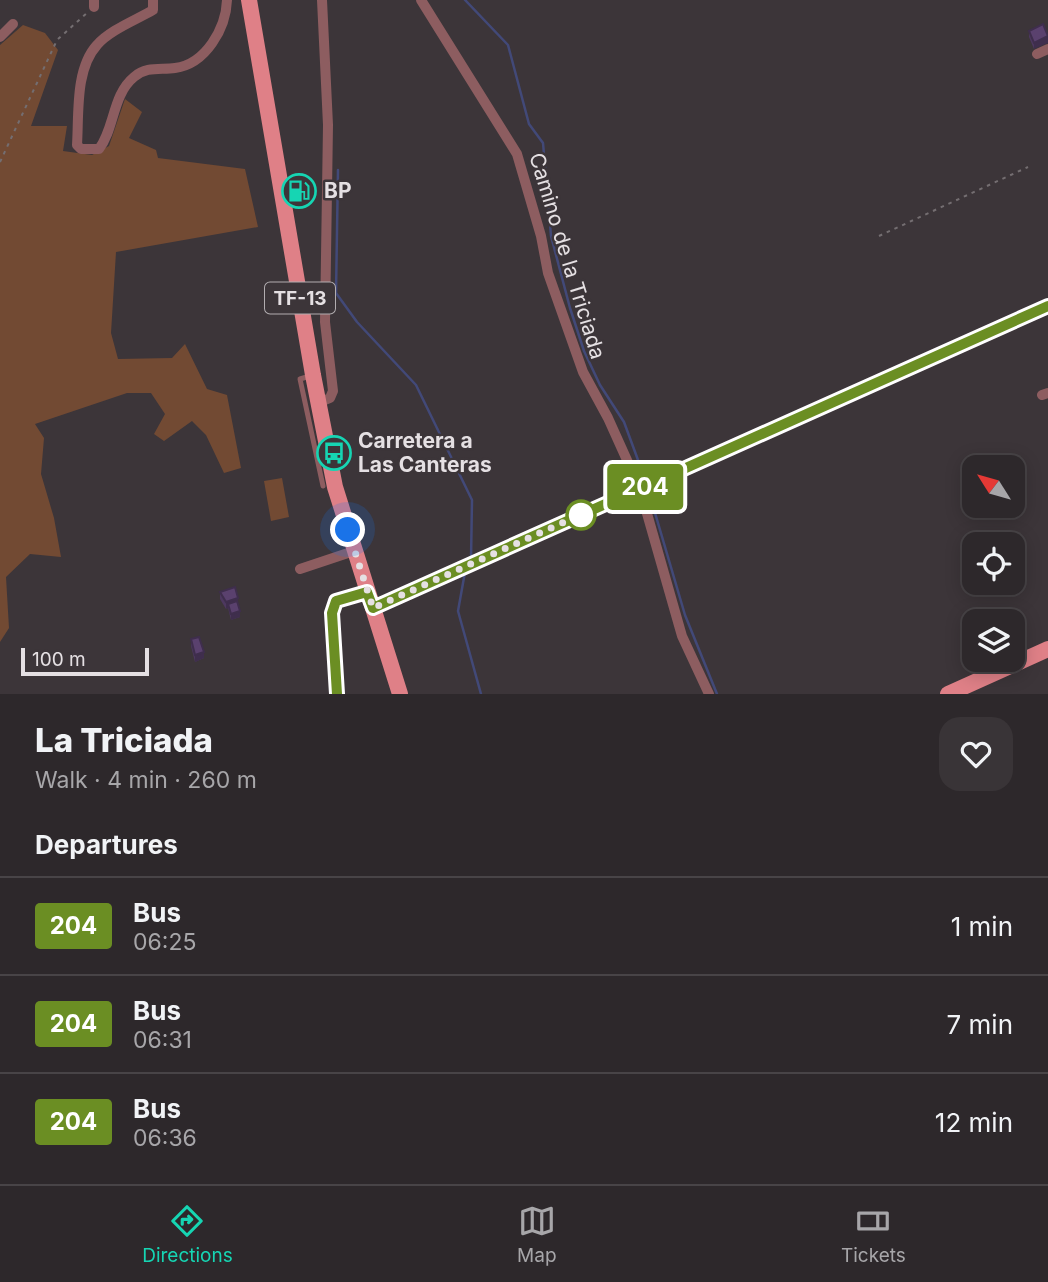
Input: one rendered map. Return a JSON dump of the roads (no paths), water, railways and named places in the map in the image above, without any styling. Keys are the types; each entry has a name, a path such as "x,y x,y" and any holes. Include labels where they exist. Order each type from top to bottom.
{"main road":[{"name":"TF-13","path":"249,0 335,488 400,694"},
{"path":"948,694 1048,649"}],"street":[{"path":"153,0 153,10 98,43 90,56 81,87 77,145 81,149 99,149 103,144 114,109 133,77 151,68 176,68 192,62 208,48 221,29 226,16 227,0"},
{"path":"318,403 330,398 333,391 325,322 328,125 322,0"},
{"name":"Camino de la Triciada","path":"421,0 517,154 541,236 548,273 583,372 608,418 640,489 682,636 709,694"},
{"path":"0,37 13,24"},
{"path":"1037,54 1048,49"},
{"path":"373,608 1048,306"},
{"path":"300,569 354,551"},
{"path":"337,694 333,606 341,598 367,592"}],"lane":[{"path":"313,375 300,379 323,486"}],"waterway":[{"path":"465,0 508,45 529,124 543,143 551,236 570,308 584,351 600,385 624,422 645,479"},
{"path":"338,170 336,293 357,322 416,385 472,500 471,560"},
{"path":"648,489 685,615 717,694"},
{"path":"465,572 458,611 481,694"}],"place":[{"name":"BP","path":"299,191"},
{"name":"Carretera a Las Canteras","path":"334,453"}]}
